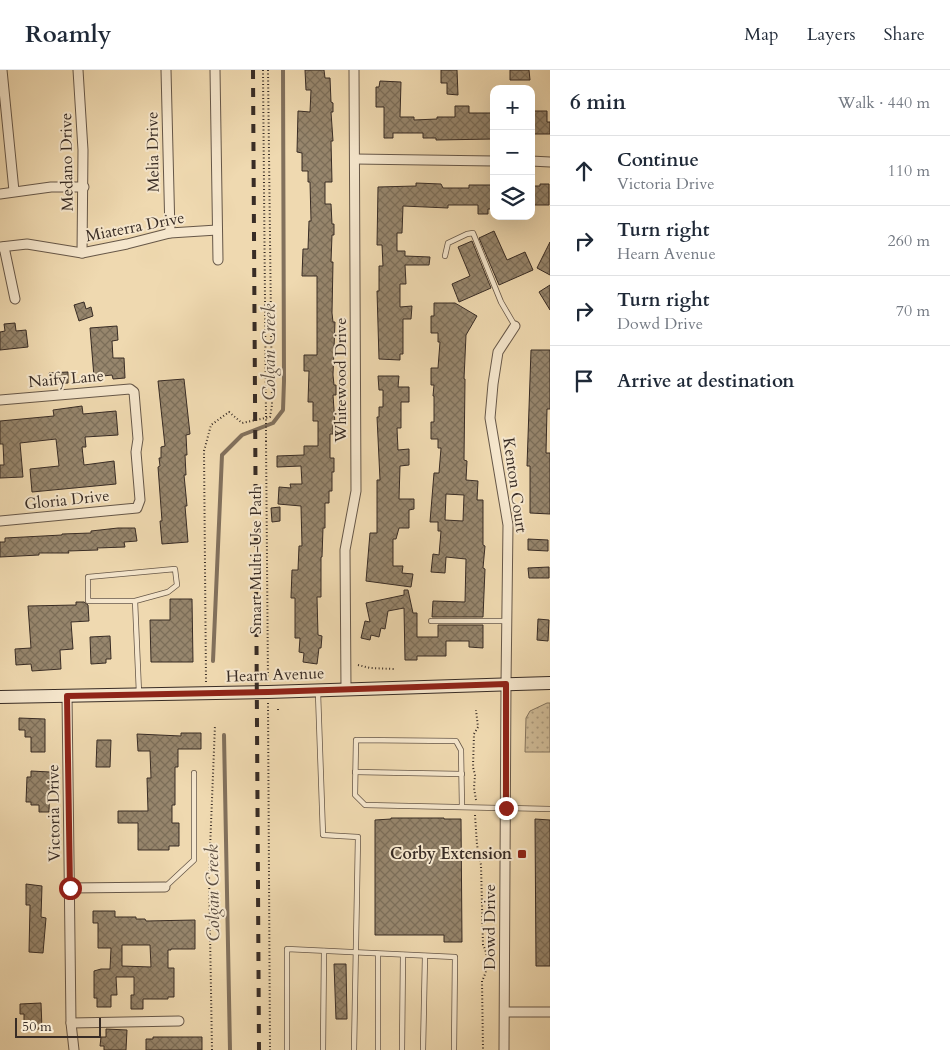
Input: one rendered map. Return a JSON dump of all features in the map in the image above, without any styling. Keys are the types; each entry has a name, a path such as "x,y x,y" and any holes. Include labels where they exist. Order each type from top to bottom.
{"main road":[{"name":"Hearn Avenue","path":"0,697 268,692 550,683"}],"street":[{"path":"2,70 14,191"},
{"name":"Medano Drive","path":"78,70 84,187 82,253"},
{"name":"Melia Drive","path":"166,70 170,234"},
{"path":"215,70 218,260"},
{"name":"Whitewood Drive","path":"346,689 345,550 356,491 354,70"},
{"path":"355,159 490,161"},
{"path":"535,161 550,162"},
{"path":"0,194 50,187 84,187"},
{"name":"Miaterra Drive","path":"2,247 27,244 82,253 170,234 217,230"},
{"path":"2,247 15,299"},
{"name":"Kenton Court","path":"506,684 508,526 490,418 498,352 515,326"},
{"name":"Naify Lane","path":"0,400 130,389 134,392 140,500 137,508"},
{"name":"Gloria Drive","path":"0,521 137,508"},
{"name":"Dowd Drive","path":"504,1050 506,684"},
{"name":"Victoria Drive","path":"67,696 71,1023 74,1050"},
{"path":"70,888 165,887"},
{"path":"505,1012 550,1012"},
{"path":"71,1023 179,1020"}],"lane":[{"path":"445,256 448,243 473,233 501,302 515,326"},
{"path":"175,569 177,585 168,592 135,602 88,601 88,577 175,569"},
{"path":"135,602 139,694"},
{"path":"431,621 507,621"},
{"path":"318,690 322,835 358,837 354,1050"},
{"path":"462,807 461,750 456,741 356,740 355,795 365,805 550,809"},
{"path":"355,772 462,774"},
{"path":"165,887 194,860 194,773"},
{"path":"287,1050 287,949 455,958 454,1050"},
{"path":"323,1050 324,951"},
{"path":"378,954 378,1050"},
{"path":"402,1050 404,955"},
{"path":"423,1050 424,956"}],"path":[{"name":"Smart Multi-Use Path","path":"263,70 270,1050"},
{"path":"206,693 204,451 211,425 229,412 242,423 270,417 272,405 268,70"},
{"path":"358,665 370,668 395,669"},
{"path":"476,710 478,727 474,734 473,768 475,775 477,845 481,865 483,944 486,951 487,973 482,981 483,1050"},
{"path":"212,1050 209,874 215,725"}],"shaded area":[{"path":"550,703 550,752 525,752 526,718 530,711"}],"building":[{"path":"305,70 324,70 325,78 330,78 331,102 333,103 333,112 331,112 333,141 331,141 332,182 325,182 325,204 331,204 332,224 334,224 331,262 333,262 332,313 333,322 335,322 333,375 336,395 333,395 335,424 333,424 333,434 330,434 330,458 334,458 334,472 332,472 332,491 329,491 329,503 325,503 325,528 323,528 321,557 321,597 317,597 318,635 322,636 317,664 303,662 304,653 299,652 300,638 295,638 295,598 291,598 292,570 298,570 299,546 302,546 301,506 278,504 279,487 291,488 290,484 302,484 301,466 277,467 277,456 304,455 304,446 318,446 318,421 313,421 313,402 308,402 309,371 304,371 304,355 317,355 317,276 302,276 303,249 308,249 309,221 311,221 308,171 302,171 302,153 297,152 298,111 310,112 311,90 306,90"},
{"path":"441,70 457,70 458,95 447,94 447,83 441,83"},
{"path":"510,70 529,70 530,80 510,80"},
{"path":"380,81 401,82 400,117 414,117 414,120 455,117 455,106 469,106 469,113 490,113 490,139 436,140 436,138 423,138 423,133 393,133 393,138 384,138 384,107 376,107 376,87 379,87"},
{"path":"535,111 547,111 547,122 550,122 550,134 535,134"},
{"path":"416,183 441,184 443,188 469,188 469,185 490,185 490,209 488,209 488,214 478,214 478,205 448,205 448,208 403,206 402,233 397,233 397,251 405,251 405,256 430,257 429,265 405,265 406,284 400,284 400,307 412,306 411,319 403,319 403,354 400,354 400,360 379,359 377,291 379,291 379,266 383,266 382,245 377,245 378,187 416,186"},
{"path":"540,184 549,184 549,205 535,205 535,186 540,186"},
{"path":"494,231 507,260 525,252 533,270 499,285 479,238"},
{"path":"472,241 491,288 459,302 452,284 470,276 458,247"},
{"path":"550,242 550,275 537,268"},
{"path":"550,285 550,310 539,292"},
{"path":"84,302 86,309 91,307 93,316 79,321 74,305"},
{"path":"434,303 455,303 477,316 466,335 464,460 467,461 466,480 478,481 477,500 483,500 483,545 485,546 483,568 485,569 483,617 432,617 433,601 465,602 466,559 446,557 445,573 431,572 433,554 439,555 441,531 438,531 438,522 430,522 434,473 439,473 441,448 438,448 438,439 431,439 431,422 434,422 434,385 431,385 431,368 438,368 440,342 438,342 438,333 431,333 431,316 434,316","holes":["446,494 464,495 463,521 445,520"]},
{"path":"15,323 16,331 26,330 28,347 0,350 0,332 5,331 4,324"},
{"path":"117,326 118,340 112,341 113,358 124,358 125,378 113,379 112,375 94,377 90,328"},
{"path":"531,350 550,350 550,409 547,409 546,453 550,453 550,514 530,513 530,466 527,466"},
{"path":"68,372 68,383 50,384 49,373"},
{"path":"378,376 399,376 398,387 409,387 409,402 401,402 401,428 397,428 398,450 409,449 409,465 400,466 399,499 414,499 414,509 409,510 409,528 399,528 396,539 393,539 393,566 403,566 402,573 413,574 411,587 366,581 370,533 377,533 377,480 380,480 377,417 379,417 379,407 383,407 383,390 379,390"},
{"path":"184,379 190,434 186,435 186,475 184,475 188,542 162,544 158,467 160,466 161,447 165,446 158,381"},
{"path":"82,406 83,414 116,411 118,435 85,437 86,447 82,447 84,465 114,461 116,484 32,492 30,469 59,466 56,439 20,443 23,477 0,478 0,465 4,465 3,444 0,444 0,421 54,416 53,410"},
{"path":"280,507 280,521 272,522 271,508"},
{"path":"135,528 137,541 124,542 125,547 68,551 69,553 39,553 39,555 0,557 0,542 5,542 5,538 91,533 91,531"},
{"path":"528,539 548,540 548,551 528,550"},
{"path":"549,567 549,578 529,578 528,568"},
{"path":"404,590 408,590 413,613 417,613 417,637 438,637 438,625 483,625 483,648 469,647 469,641 446,641 446,656 417,656 417,660 405,660 404,608 388,611 385,629 381,628 379,637 371,635 370,640 361,638 365,621 370,622 366,603 404,595"},
{"path":"170,599 192,599 193,662 151,662 150,620 170,620"},
{"path":"76,602 84,602 88,605 89,621 71,622 73,649 60,650 61,669 32,671 31,664 16,665 15,649 31,648 28,606 76,605"},
{"path":"538,619 549,620 548,641 537,640"},
{"path":"110,636 111,659 106,659 106,663 91,664 90,637"},
{"path":"19,718 45,719 45,752 31,752 31,737 25,737 25,730 19,730"},
{"path":"181,733 201,733 201,749 178,749 178,767 175,767 175,805 172,805 172,823 179,823 179,846 169,846 169,850 138,850 138,823 118,823 118,811 148,811 147,778 151,778 150,751 138,751 137,734 181,736"},
{"path":"97,740 111,740 110,767 96,767"},
{"path":"31,771 50,772 49,812 39,812 39,805 31,805 31,802 26,802 27,777 31,777"},
{"path":"391,818 461,819 462,942 444,942 444,935 375,935 375,820"},
{"path":"535,819 550,820 550,966 536,966"},
{"path":"26,884 42,886 41,917 46,918 43,953 29,952 30,905 26,905"},
{"path":"93,911 115,911 115,917 136,917 136,919 145,919 146,921 195,920 195,949 168,950 168,968 174,968 174,997 168,997 168,999 143,999 143,1009 131,1009 131,995 134,995 134,977 116,977 117,995 111,995 111,1007 97,1007 97,998 94,998 94,971 110,969 111,948 98,948 98,923 93,923","holes":["122,945 150,945 151,967 122,966"]},
{"path":"334,964 346,964 347,1019 336,1019"},
{"path":"41,1003 42,1029 24,1030 24,1014 20,1014 20,1004"},
{"path":"106,1029 127,1030 126,1050 104,1050 104,1046 100,1046 101,1037 106,1037"},
{"path":"153,1037 202,1037 202,1050 146,1050 146,1039 153,1039"}],"waterway":[{"name":"Colgan Creek","path":"213,661 222,455 242,435 273,423 283,410 283,70"},
{"name":"Colgan Creek","path":"224,735 230,1050"}],"railway":[{"path":"253,70 259,1050"}],"place":[{"name":"Corby Extension","path":"522,854"}],"route":[{"path":"70,888 67,696 506,684 506,808"}]}
